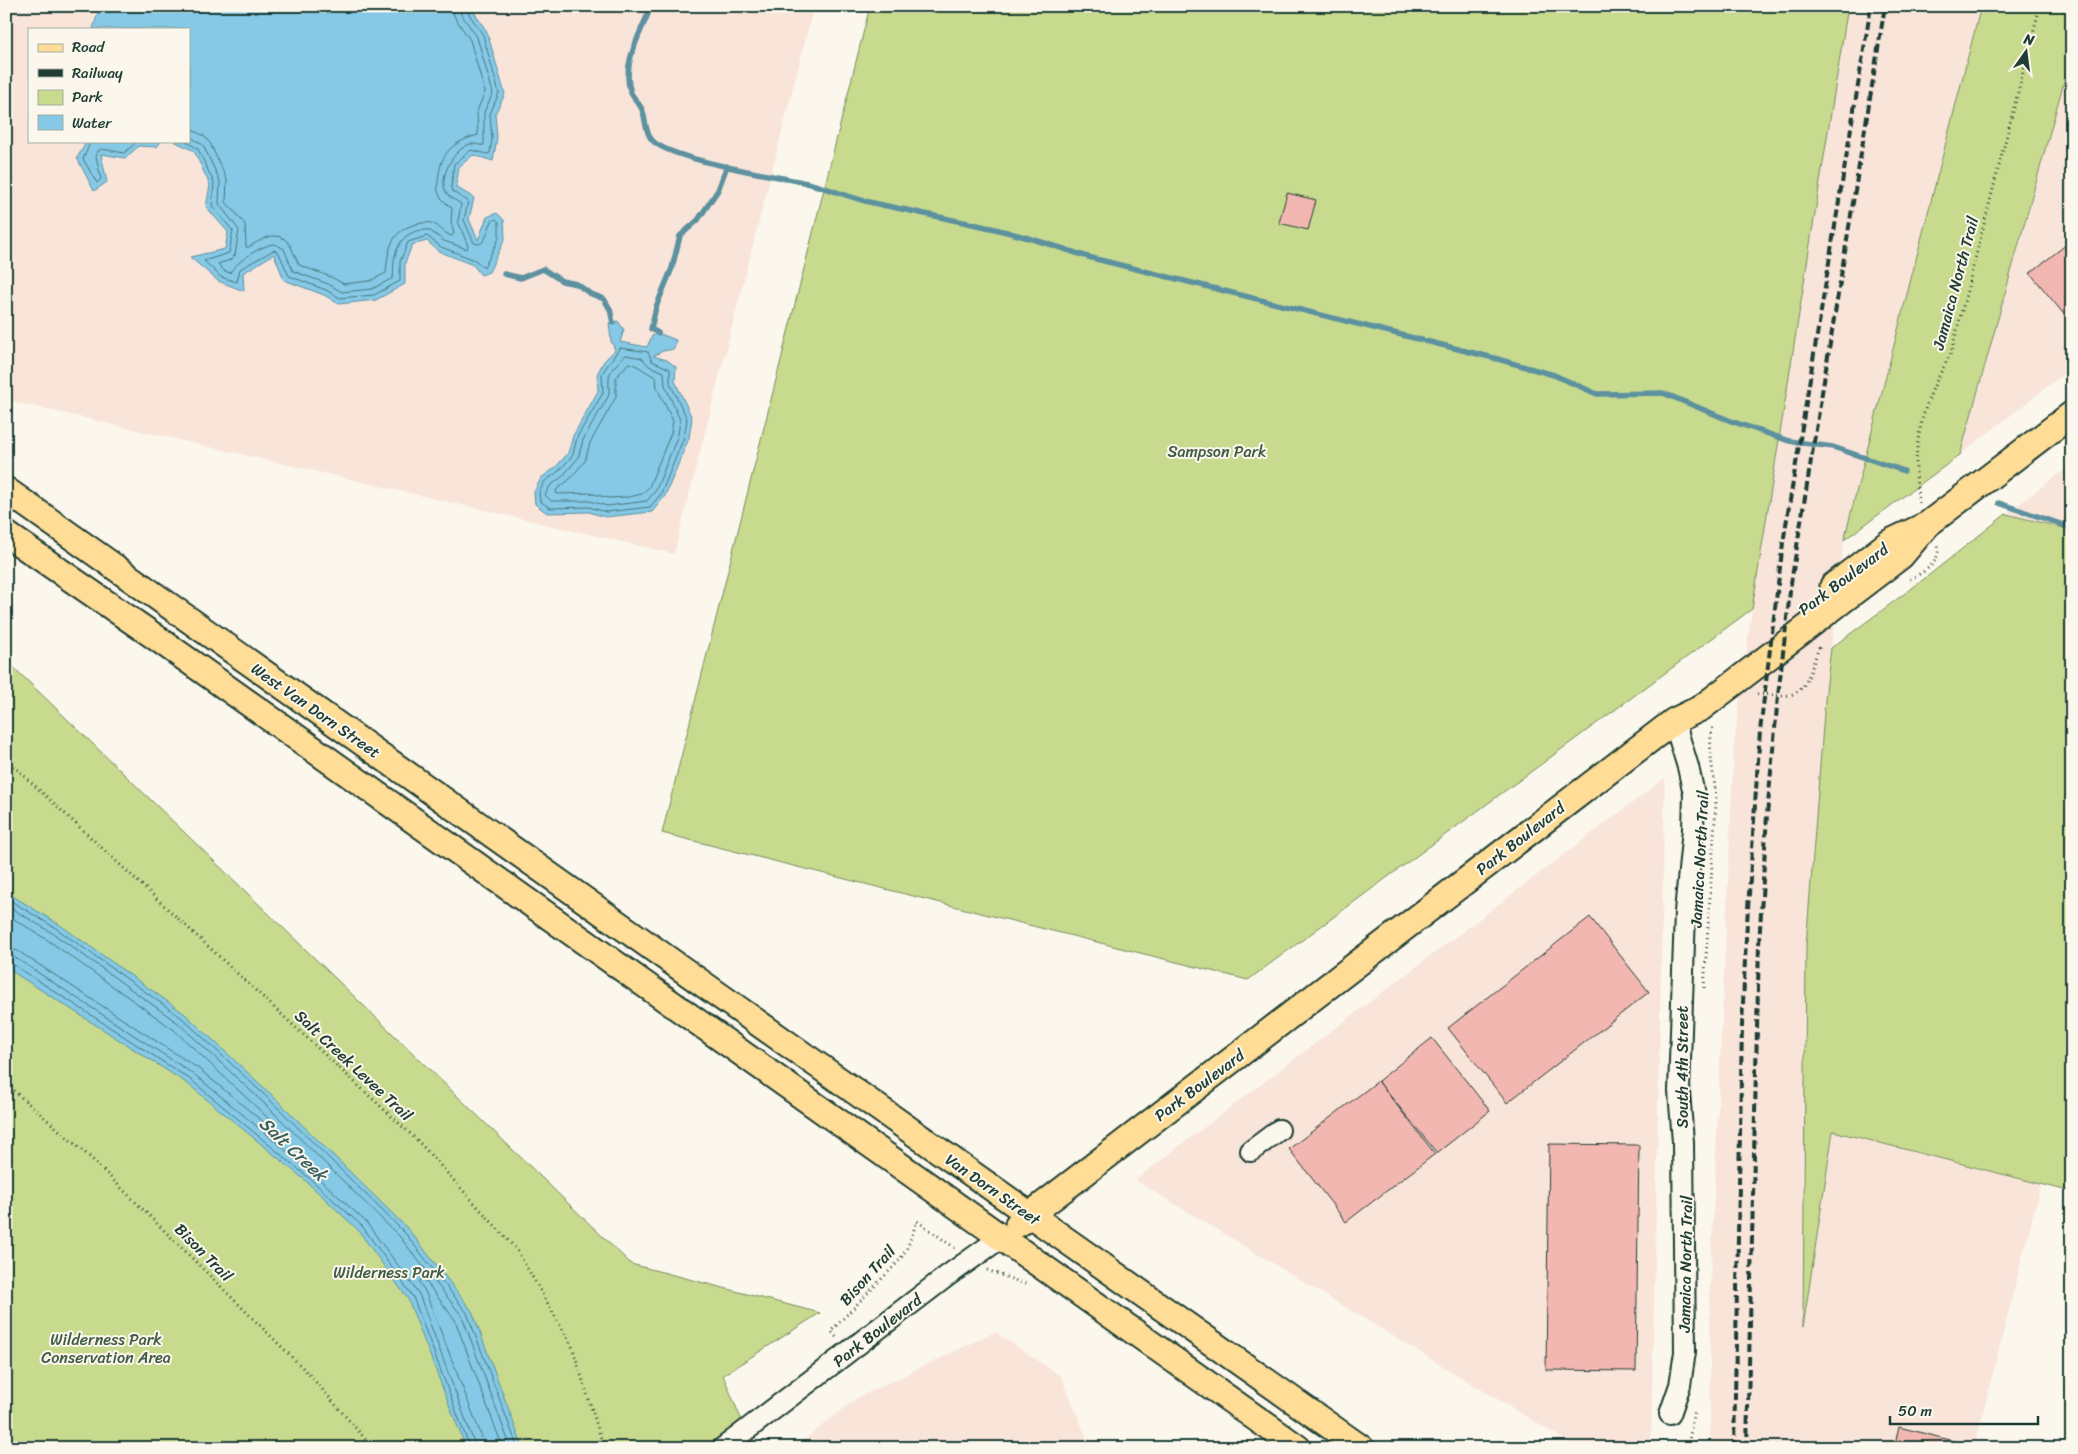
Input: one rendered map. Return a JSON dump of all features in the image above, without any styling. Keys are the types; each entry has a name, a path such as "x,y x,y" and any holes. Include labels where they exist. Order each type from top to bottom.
{"main road":[{"name":"Park Boulevard","path":"1002,1237 1674,721 1691,696 1771,633 1890,542 1928,524 2072,414"},
{"name":"West Van Dorn Street","path":"6,490 625,929"},
{"name":"West Van Dorn Street","path":"6,534 619,966"},
{"name":"Van Dorn Street","path":"625,929 1361,1448"},
{"name":"Van Dorn Street","path":"619,966 1298,1448"}],"street":[{"name":"South 4th Street","path":"1670,1414 1680,1385 1685,1352 1683,1142 1679,1091 1685,912 1693,829 1694,794 1674,721"},
{"path":"1251,1151 1279,1130"},
{"name":"Park Boulevard","path":"723,1448 947,1276 1002,1237"}],"path":[{"name":"Jamaica North Trail","path":"1907,580 1925,571 1934,562 1939,553 1939,546 1919,506 1915,479 1915,454 1928,401 1951,352 2040,6"},
{"path":"1751,694 1778,696 1799,692 1823,641"},
{"name":"Jamaica North Trail","path":"1704,997 1716,804 1716,789 1710,758 1714,724"},
{"name":"Salt Creek Levee Trail","path":"6,760 416,1140 517,1250 572,1346 604,1448"},
{"name":"Bison Trail","path":"6,1084 92,1158 308,1373 374,1448"},
{"name":"Bison Trail","path":"850,1352 831,1331 900,1260 908,1246 917,1221 932,1232"},
{"path":"1688,1448 1694,1404"}],"shaded area":[{"path":"6,6 814,6 674,554 6,400"},
{"path":"1848,6 1981,6 1844,540 1825,700 1806,946 1804,1322 1833,1131 2041,1184 1974,1448 1710,1448 1710,1288 1734,744 1752,609"},
{"path":"2072,53 2072,367 1960,455"},
{"path":"2072,464 2072,530 2006,514"},
{"path":"1665,778 1651,1448 1578,1448 1135,1180"},
{"path":"995,1332 1061,1376 1087,1439 1135,1448 794,1448 857,1398"}],"green space":[{"name":"Sampson Park","path":"870,6 1848,6 1752,609 1248,980 662,833"},
{"path":"1981,6 2072,6 2072,53 1960,455 1844,540"},
{"path":"2006,514 2072,530 2072,1192 1833,1131 1803,1327 1806,946 1825,700 1831,648 1919,583"},
{"name":"Wilderness Park","path":"6,660 631,1264 820,1313 723,1375 753,1448 6,1448"}],"water":[{"path":"100,6 470,6 487,32 505,94 495,114 497,138 493,161 473,155 459,167 456,187 474,198 469,219 478,240 487,217 497,213 504,220 505,239 489,272 481,275 473,265 438,251 427,241 412,245 405,263 405,284 376,300 339,304 324,295 284,280 274,254 243,273 244,291 218,281 190,257 225,249 228,232 206,207 210,185 194,151 176,142 190,142 190,28 93,28"},
{"path":"86,142 160,142 157,147 139,146 125,158 101,154 107,182 94,191 77,158"},
{"path":"618,321 624,330 620,342 647,347 652,336 658,333 676,340 674,349 663,351 653,356 667,360 676,367 675,381 692,418 689,438 665,496 652,512 605,517 589,512 547,513 535,504 534,492 541,478 555,468 568,453 573,436 598,391 597,374 604,361 615,350 611,341 609,323"},
{"name":"Salt Creek","path":"6,892 60,925 185,1014 276,1099 409,1230 472,1311 523,1448 466,1448 408,1299 358,1230 306,1181 188,1084 16,974 6,965"}],"building":[{"path":"1287,193 1316,200 1308,230 1279,223"},
{"path":"2072,240 2072,324 2030,273"},
{"path":"1590,917 1649,992 1507,1103 1448,1028"},
{"path":"1432,1038 1490,1111 1437,1153 1378,1081"},
{"path":"1378,1081 1435,1154 1346,1222 1289,1149"},
{"path":"1549,1144 1639,1145 1636,1371 1546,1370"},
{"path":"1899,1427 1973,1446 1973,1448 1894,1448"}],"waterway":[{"path":"651,6 630,60 628,82 631,93 642,109 647,130 652,140 662,147 679,154 701,161 823,187 869,202 991,228 1040,241 1088,257 1494,358 1554,375 1597,394 1663,393 1731,421 1789,441 1833,447 1904,471"},
{"path":"658,333 651,329 656,307 672,268 680,236 698,220 718,190 727,166"},
{"path":"504,274 521,278 543,269 562,281 577,284 589,293 604,299 610,309 613,323"},
{"path":"1999,503 2072,528"}],"railway":[{"path":"1734,1448 1742,1026 1760,731 1783,543 1871,6"},
{"path":"1747,1448 1759,945 1767,815 1778,696 1791,583 1885,6"}],"park label":[{"name":"Wilderness Park Conservation Area","path":"106,1348"}]}
